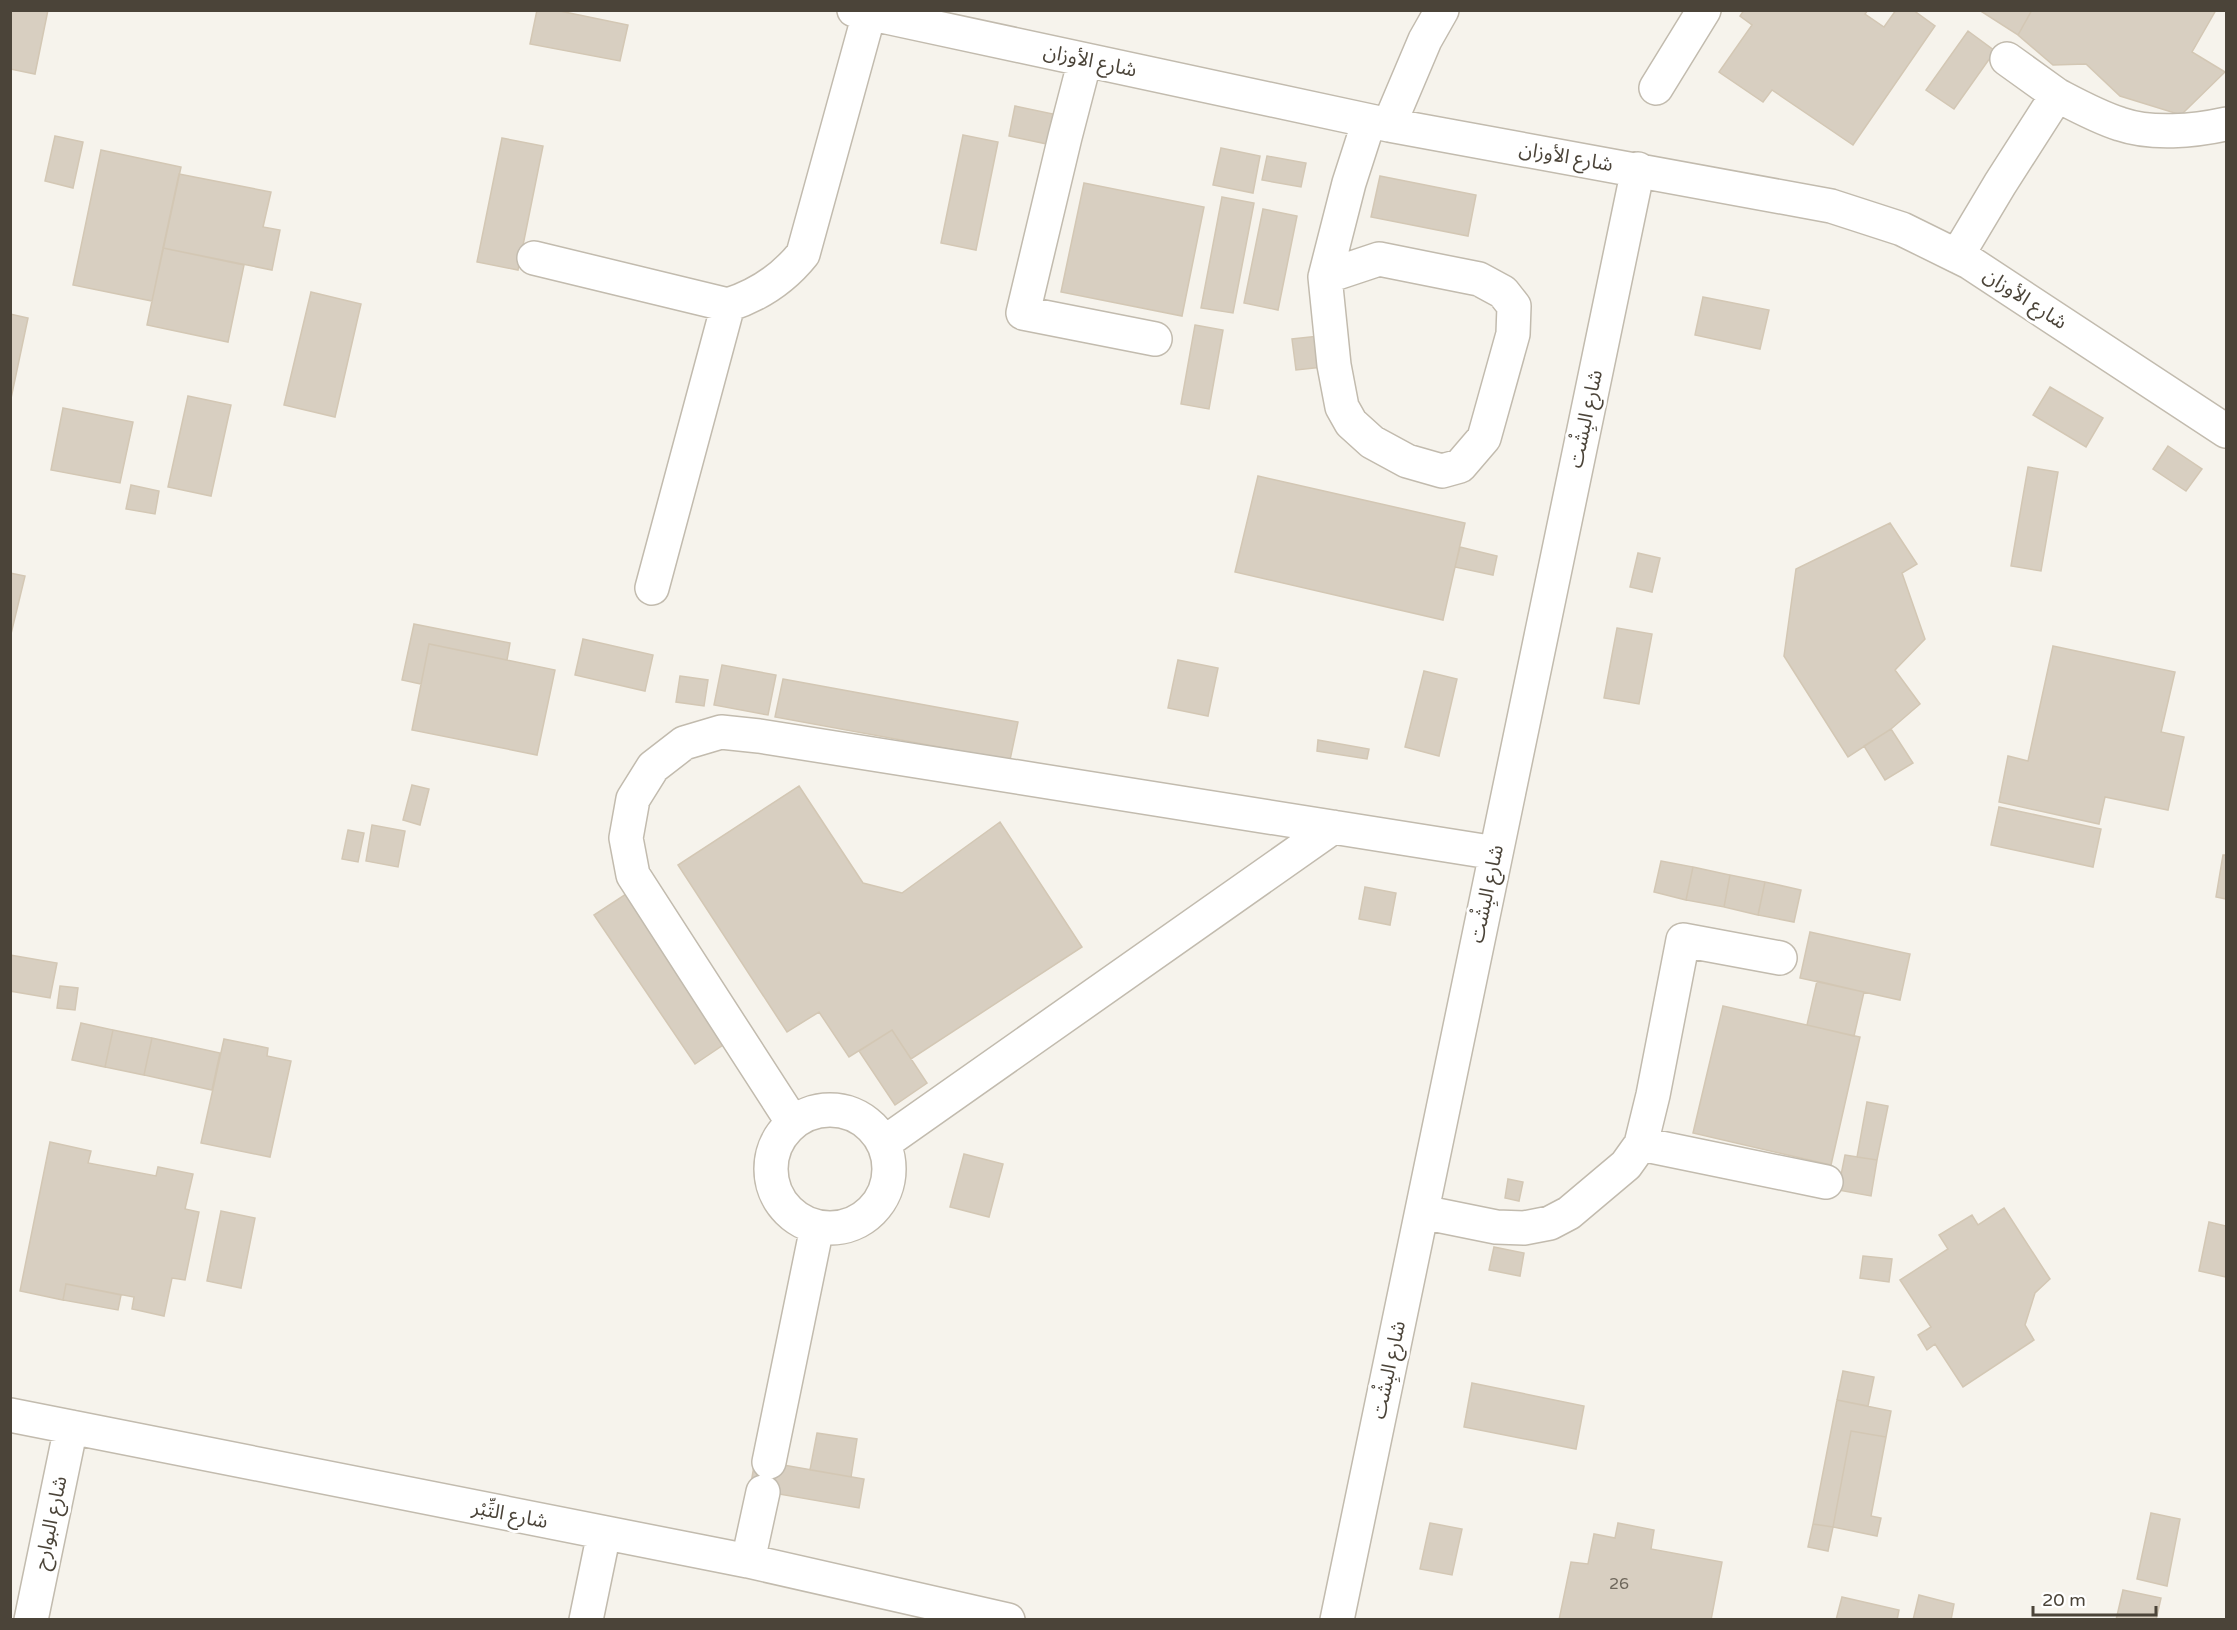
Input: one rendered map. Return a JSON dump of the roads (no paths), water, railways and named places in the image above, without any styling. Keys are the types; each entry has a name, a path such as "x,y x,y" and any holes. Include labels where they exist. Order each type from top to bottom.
{"street":[{"path":"1325,277 1379,259 1479,279 1503,292 1514,306 1513,334 1484,438 1460,466 1442,471 1407,461 1372,442 1351,423 1342,407 1334,364 1325,277 1350,183 1379,123 1442,10"},
{"path":"1656,88 1704,10"},
{"path":"534,258 728,305 747,299 771,286 803,254 862,12"},
{"name":"شارع الأوزان","path":"862,12 1379,123 1831,206 1902,230 1957,256 2226,431"},
{"path":"2007,59 2057,95 2089,112 2131,127 2178,129 2226,124"},
{"path":"1085,60 1023,313 1155,339"},
{"path":"1957,256 2057,95"},
{"name":"شارع البِشْت","path":"1337,1620 1638,170"},
{"path":"652,588 728,305"},
{"path":"793,1123 633,875 626,837 633,799 653,767 684,743 721,732 759,736 1496,853"},
{"path":"884,1143 1333,827"},
{"path":"1422,1212 1496,1227 1524,1228 1550,1223 1569,1213 1626,1165 1641,1144 1653,1095 1683,940 1780,958"},
{"path":"817,1111 843,1111 867,1122 884,1143 890,1168 885,1194 868,1215 843,1227 817,1227 797,1219 781,1203 772,1183 772,1161 779,1140 793,1123 817,1111"},
{"path":"1641,1144 1826,1182"},
{"path":"748,1561 817,1227"},
{"name":"شارع التِّبْر","path":"10,1415 748,1561 1008,1620"},
{"name":"شارع البوارح","path":"31,1620 71,1427"},
{"path":"586,1620 604,1533"}]}
